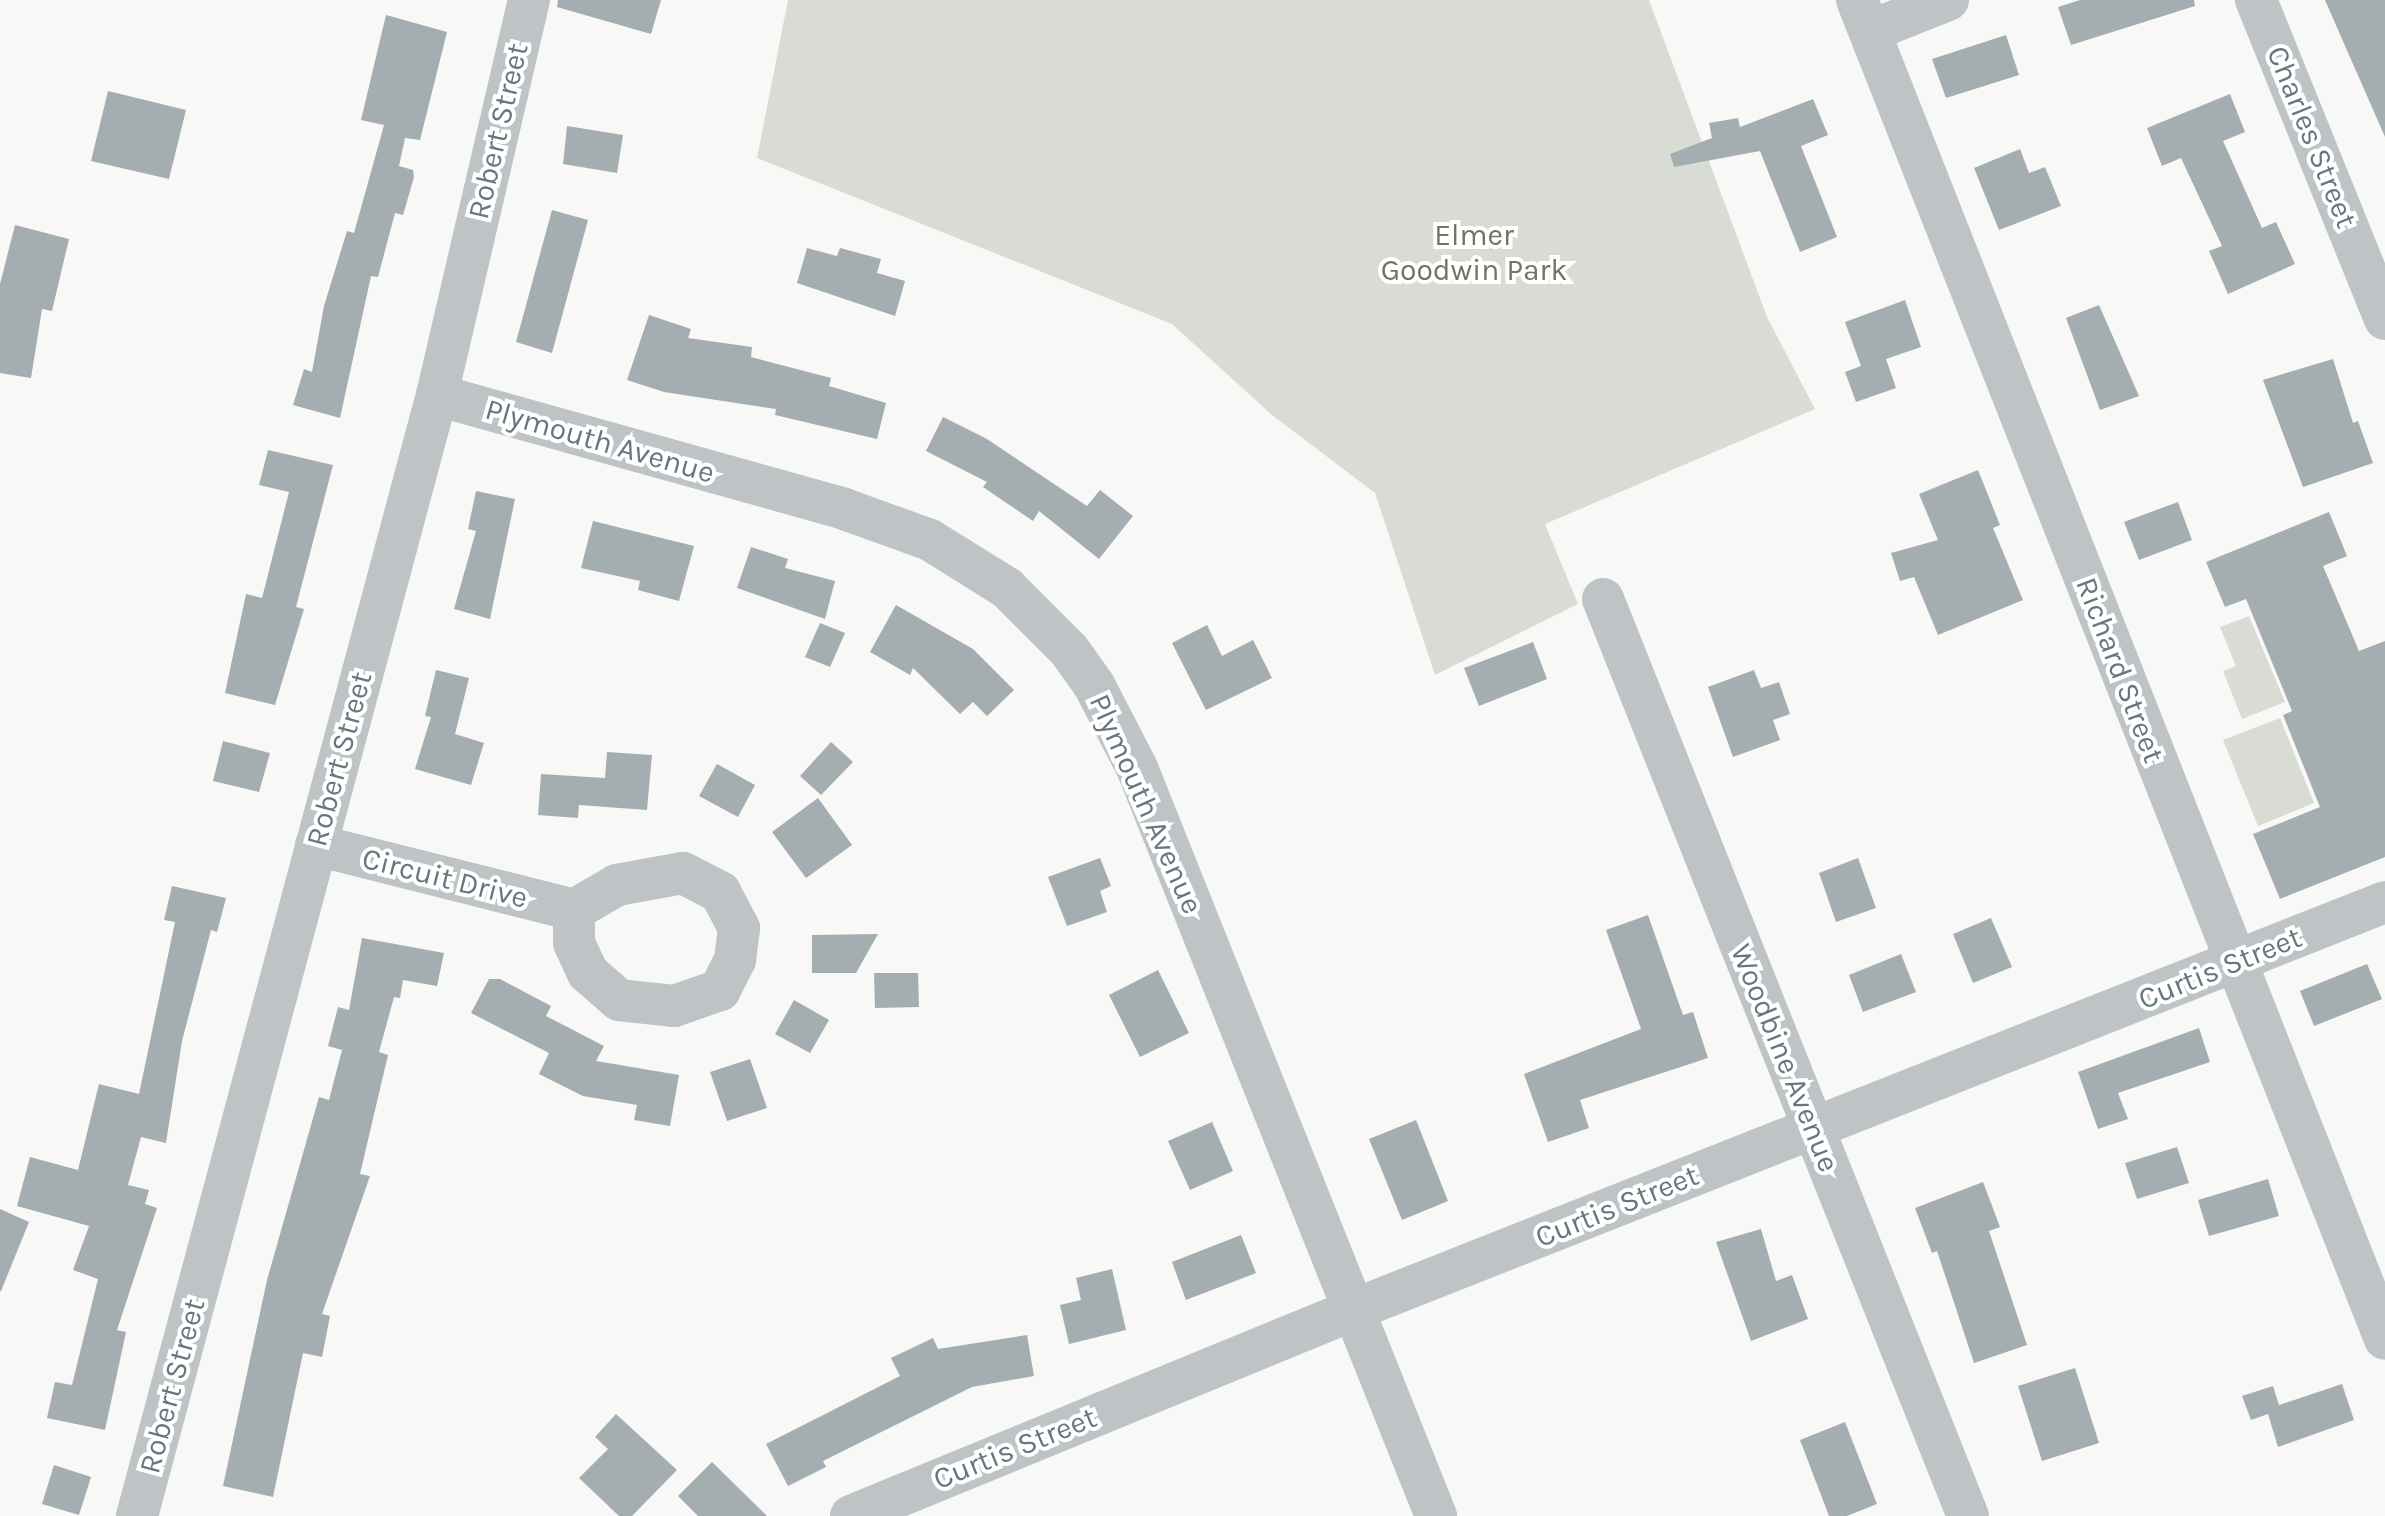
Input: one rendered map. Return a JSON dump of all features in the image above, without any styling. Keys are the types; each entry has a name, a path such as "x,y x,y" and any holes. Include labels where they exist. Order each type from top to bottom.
{"street":[{"name":"Robert Street","path":"137,1516 437,395 529,0"},
{"path":"1863,16 1948,0"},
{"name":"Charles Street","path":"2256,0 2385,319"},
{"name":"Richard Street","path":"1863,16 2385,1339"},
{"name":"Plymouth Avenue","path":"437,395 844,509 930,540 1007,588 1038,617 1094,685 1137,768 1436,1516"},
{"name":"Woodbine Avenue","path":"1603,599 1968,1516"},
{"name":"Circuit Drive","path":"316,845 574,910"},
{"name":"Curtis Street","path":"851,1516 910,1504 1353,1310 2385,902"}],"green space":[{"name":"Elmer Goodwin Park","path":"788,0 1649,0 1767,317 1815,409 1545,524 1578,604 1435,675 1375,493 1272,415 1172,324 757,158"},
{"path":"2249,616 2285,702 2242,719 2223,671 2236,666 2220,627"},
{"path":"2280,718 2314,803 2258,826 2223,740"}],"building":[{"path":"558,0 661,0 651,34 557,7"},
{"path":"2080,0 2194,0 2195,6 2071,45 2058,7"},
{"path":"2325,0 2385,0 2385,137"},
{"path":"386,15 447,32 420,140 405,138 399,166 413,170 414,177 403,215 395,213 378,277 371,276 340,418 293,405 304,369 312,372 324,306 347,231 354,233 384,125 361,120"},
{"path":"2006,35 2019,75 1946,98 1932,59"},
{"path":"108,91 186,110 169,179 91,161"},
{"path":"2230,94 2245,132 2223,141 2262,228 2276,222 2295,264 2228,294 2209,251 2222,246 2181,158 2162,166 2147,128"},
{"path":"1813,99 1828,135 1801,146 1837,237 1800,252 1760,151 1674,167 1670,154 1712,138 1709,123 1738,118 1740,127"},
{"path":"567,126 623,135 617,173 563,164"},
{"path":"2020,149 2029,173 2045,167 2061,206 1999,230 1974,168"},
{"path":"552,210 588,220 552,353 516,342"},
{"path":"15,225 69,239 52,311 42,309 31,378 0,373 0,284"},
{"path":"807,248 837,256 840,248 881,259 877,273 905,281 895,316 797,283"},
{"path":"1905,300 1921,347 1886,359 1896,388 1856,402 1845,372 1861,366 1845,322"},
{"path":"2099,305 2139,396 2100,410 2066,318"},
{"path":"649,315 691,329 688,338 752,347 751,357 831,378 829,386 886,403 877,439 775,415 776,409 664,392 627,380"},
{"path":"2333,359 2353,423 2358,421 2373,463 2303,487 2263,380"},
{"path":"943,417 987,439 1087,506 1100,490 1133,516 1099,559 1039,511 1033,521 983,487 987,482 926,451"},
{"path":"268,450 333,465 296,607 304,609 275,705 225,693 246,594 262,598 289,492 259,485"},
{"path":"1978,470 2000,525 1993,528 2023,600 1938,635 1914,577 1900,581 1891,553 1938,540 1919,494"},
{"path":"476,491 515,499 490,619 454,609 476,531 468,529"},
{"path":"2178,502 2192,540 2139,560 2124,522"},
{"path":"2329,512 2347,556 2323,566 2359,651 2385,641 2385,857 2280,899 2253,834 2320,807 2283,715 2292,711 2246,599 2225,607 2206,562"},
{"path":"593,521 694,546 679,601 638,590 640,581 581,568"},
{"path":"751,547 788,559 785,568 835,581 825,619 737,588"},
{"path":"896,605 973,649 1014,690 987,716 973,702 960,714 913,668 910,675 870,652"},
{"path":"820,623 845,633 830,667 805,657"},
{"path":"1207,625 1222,656 1253,640 1272,678 1206,710 1172,643"},
{"path":"1533,642 1547,679 1479,706 1464,668"},
{"path":"436,670 469,678 455,734 484,743 471,785 415,769 431,717 425,716"},
{"path":"1754,670 1761,688 1779,682 1790,714 1773,720 1780,740 1733,757 1708,687"},
{"path":"223,741 270,753 259,792 213,781"},
{"path":"831,742 853,762 821,795 800,776"},
{"path":"607,752 652,755 647,810 579,805 578,818 538,815 541,774 605,778"},
{"path":"717,764 755,785 738,817 699,796"},
{"path":"818,798 852,845 806,878 772,832"},
{"path":"1100,858 1111,886 1100,891 1107,912 1067,926 1048,877"},
{"path":"1858,858 1876,908 1836,922 1819,873"},
{"path":"172,886 226,898 217,932 211,930 182,1041 166,1143 141,1137 128,1185 149,1190 145,1204 157,1208 117,1330 126,1332 105,1430 47,1418 55,1382 72,1385 98,1279 73,1270 89,1226 17,1206 30,1157 78,1170 99,1084 139,1094 175,922 164,920"},
{"path":"1648,915 1683,1015 1693,1012 1708,1058 1580,1100 1589,1128 1548,1142 1524,1074 1641,1029 1606,930"},
{"path":"1991,918 2012,967 1973,983 1953,934"},
{"path":"878,934 856,973 812,973 812,935"},
{"path":"362,938 444,953 437,986 403,980 400,998 394,997 379,1052 388,1055 360,1174 370,1176 322,1314 330,1316 322,1357 303,1353 273,1497 223,1486 267,1280 319,1097 329,1100 342,1050 328,1046 338,1007 349,1010"},
{"path":"1901,954 1916,992 1863,1012 1849,975"},
{"path":"2367,964 2382,999 2314,1026 2300,991"},
{"path":"1158,970 1189,1033 1140,1057 1109,995"},
{"path":"874,973 918,973 919,1007 875,1008"},
{"path":"489,979 500,979 551,1006 546,1016 604,1046 596,1061 679,1075 670,1126 634,1120 637,1105 583,1096 539,1074 549,1053 471,1013"},
{"path":"794,1000 829,1020 810,1053 775,1034"},
{"path":"2199,1028 2210,1062 2118,1093 2128,1119 2098,1129 2078,1072"},
{"path":"750,1059 767,1108 727,1121 710,1072"},
{"path":"1416,1120 1448,1201 1402,1220 1369,1139"},
{"path":"1212,1122 1233,1171 1190,1190 1168,1141"},
{"path":"2177,1147 2189,1183 2137,1199 2125,1163"},
{"path":"2268,1179 2279,1216 2209,1236 2198,1200"},
{"path":"1983,1182 2000,1227 1989,1231 2027,1345 1974,1363 1937,1251 1932,1253 1915,1208"},
{"path":"0,1209 29,1222 1,1291 0,1291"},
{"path":"1761,1229 1776,1281 1792,1275 1808,1319 1751,1341 1716,1242"},
{"path":"1241,1235 1256,1273 1186,1300 1172,1262"},
{"path":"1112,1269 1126,1330 1069,1344 1060,1305 1081,1300 1076,1278"},
{"path":"1027,1335 1034,1376 972,1387 823,1461 826,1467 788,1486 766,1444 900,1376 891,1358 933,1338 938,1349"},
{"path":"2075,1368 2099,1443 2042,1461 2018,1386"},
{"path":"2342,1384 2354,1420 2278,1447 2268,1414 2251,1420 2242,1396 2273,1386 2279,1405"},
{"path":"616,1414 677,1470 632,1516 619,1516 579,1478 608,1449 595,1437"},
{"path":"1845,1422 1877,1504 1847,1516 1829,1516 1800,1440"},
{"path":"712,1462 767,1516 698,1516 678,1496"},
{"path":"54,1465 91,1477 79,1515 42,1504"}]}
